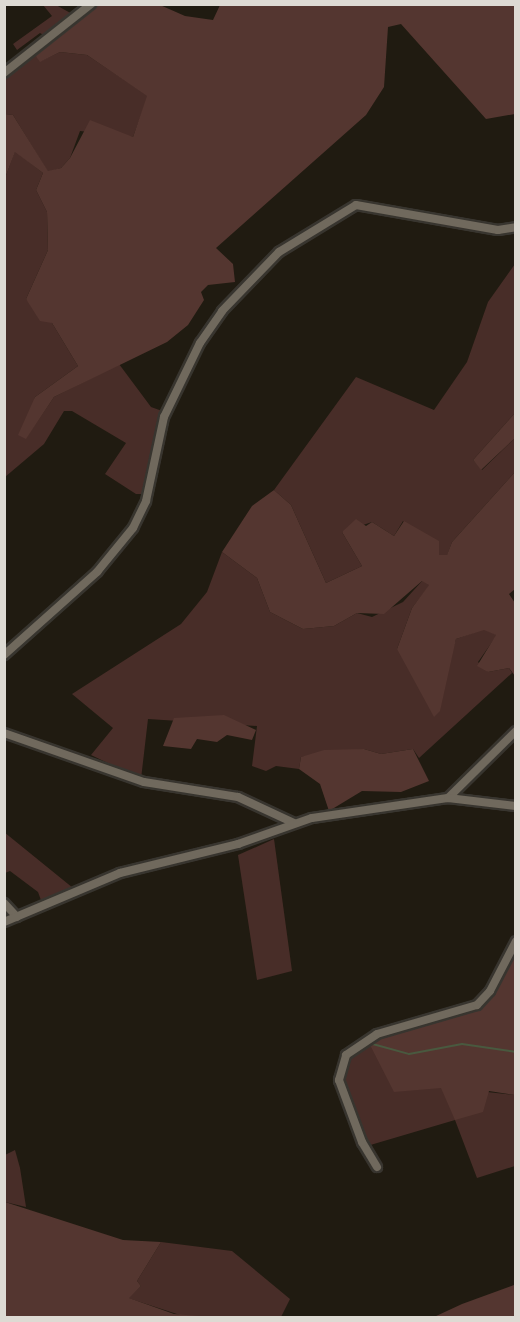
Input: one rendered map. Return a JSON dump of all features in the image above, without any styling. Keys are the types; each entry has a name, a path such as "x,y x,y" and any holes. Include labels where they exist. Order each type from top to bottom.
{"street":[{"path":"4,73 91,4"},
{"path":"4,655 98,572 133,528 146,501 164,417 200,344 222,311 279,252 356,206 498,230 516,227"},
{"path":"448,798 516,731"},
{"path":"4,733 144,782 238,797 294,824"},
{"path":"4,922 120,873 238,844 294,824 448,798 516,806"},
{"path":"4,903 17,917"},
{"path":"377,1167 362,1142 339,1080 345,1055 377,1034 477,1005 490,990 516,941"}],"shaded area":[{"path":"97,4 160,5 185,16 213,20 220,5 515,5 515,114 486,119 401,24 388,27 384,87 366,115 216,248 233,264 235,282 208,285 201,292 204,300 188,325 167,342 54,397 26,439 18,435 35,397 78,366 52,323 40,321 26,299 48,250 47,212 36,190 43,173 15,152 5,178 5,114 13,115 48,171 61,168 70,158 90,120 133,137 147,96 87,55 60,52 40,62 35,55"},
{"path":"43,5 56,5 74,15 47,37 40,33 17,50 13,44 52,16"},
{"path":"60,52 87,55 148,96 133,137 80,131 70,158 61,168 48,172 13,115 5,114 5,77 35,55 41,61"},
{"path":"15,151 43,173 36,190 47,212 48,250 26,299 52,323 78,366 35,397 26,438 54,397 119,364 151,407 165,412 145,494 136,494 105,474 126,443 72,411 64,411 44,444 5,477 5,178"},
{"path":"515,264 515,413 473,460 482,470 515,438 515,472 452,542 447,556 439,556 403,521 394,536 372,522 342,532 362,566 326,583 291,505 274,490 356,377 434,410 467,362 488,302"},
{"path":"515,413 515,438 481,470 473,460"},
{"path":"515,472 515,589 509,594 515,603 515,676 509,668 488,672 477,666 496,635 484,630 456,639 440,711 434,717 397,649 412,608 429,585 422,581 384,614 357,613 334,626 303,629 270,612 257,578 222,552 252,506 274,490 291,505 326,583 362,566 342,532 356,519 366,526 372,522 394,536 404,521 439,541 439,555 447,555 452,542"},
{"path":"222,552 257,578 270,612 303,629 334,626 357,613 372,617 403,602 423,580 430,585 412,608 397,649 450,658 456,639 484,629 497,635 478,662 488,672 509,668 512,673 419,758 413,749 381,754 364,749 301,757 299,769 276,766 266,771 252,766 257,726 148,719 141,779 91,755 113,728 72,694 181,624 207,592"},
{"path":"224,715 256,730 252,740 227,735 217,742 197,739 191,749 163,746 174,718"},
{"path":"364,749 381,754 413,749 429,781 401,792 362,791 329,811 320,784 299,769 301,757 324,750"},
{"path":"4,832 73,888 42,903 38,892 10,871 5,873"},
{"path":"274,839 292,971 257,980 238,855"},
{"path":"515,949 515,1095 489,1091 483,1112 455,1120 441,1088 394,1092 368,1041 479,1006"},
{"path":"368,1041 441,1087 515,1095 515,1166 477,1178 455,1120 367,1146 342,1083 344,1062"},
{"path":"15,1150 26,1207 5,1202 5,1155"},
{"path":"5,1202 123,1240 161,1242 137,1281 141,1286 129,1298 174,1314 212,1317 5,1317"},
{"path":"161,1242 232,1251 290,1299 281,1317 186,1317 128,1298 141,1286 137,1281"},
{"path":"514,1285 515,1317 434,1317 462,1304"}],"waterway":[{"path":"369,1043 409,1054 462,1044 516,1052"}]}
